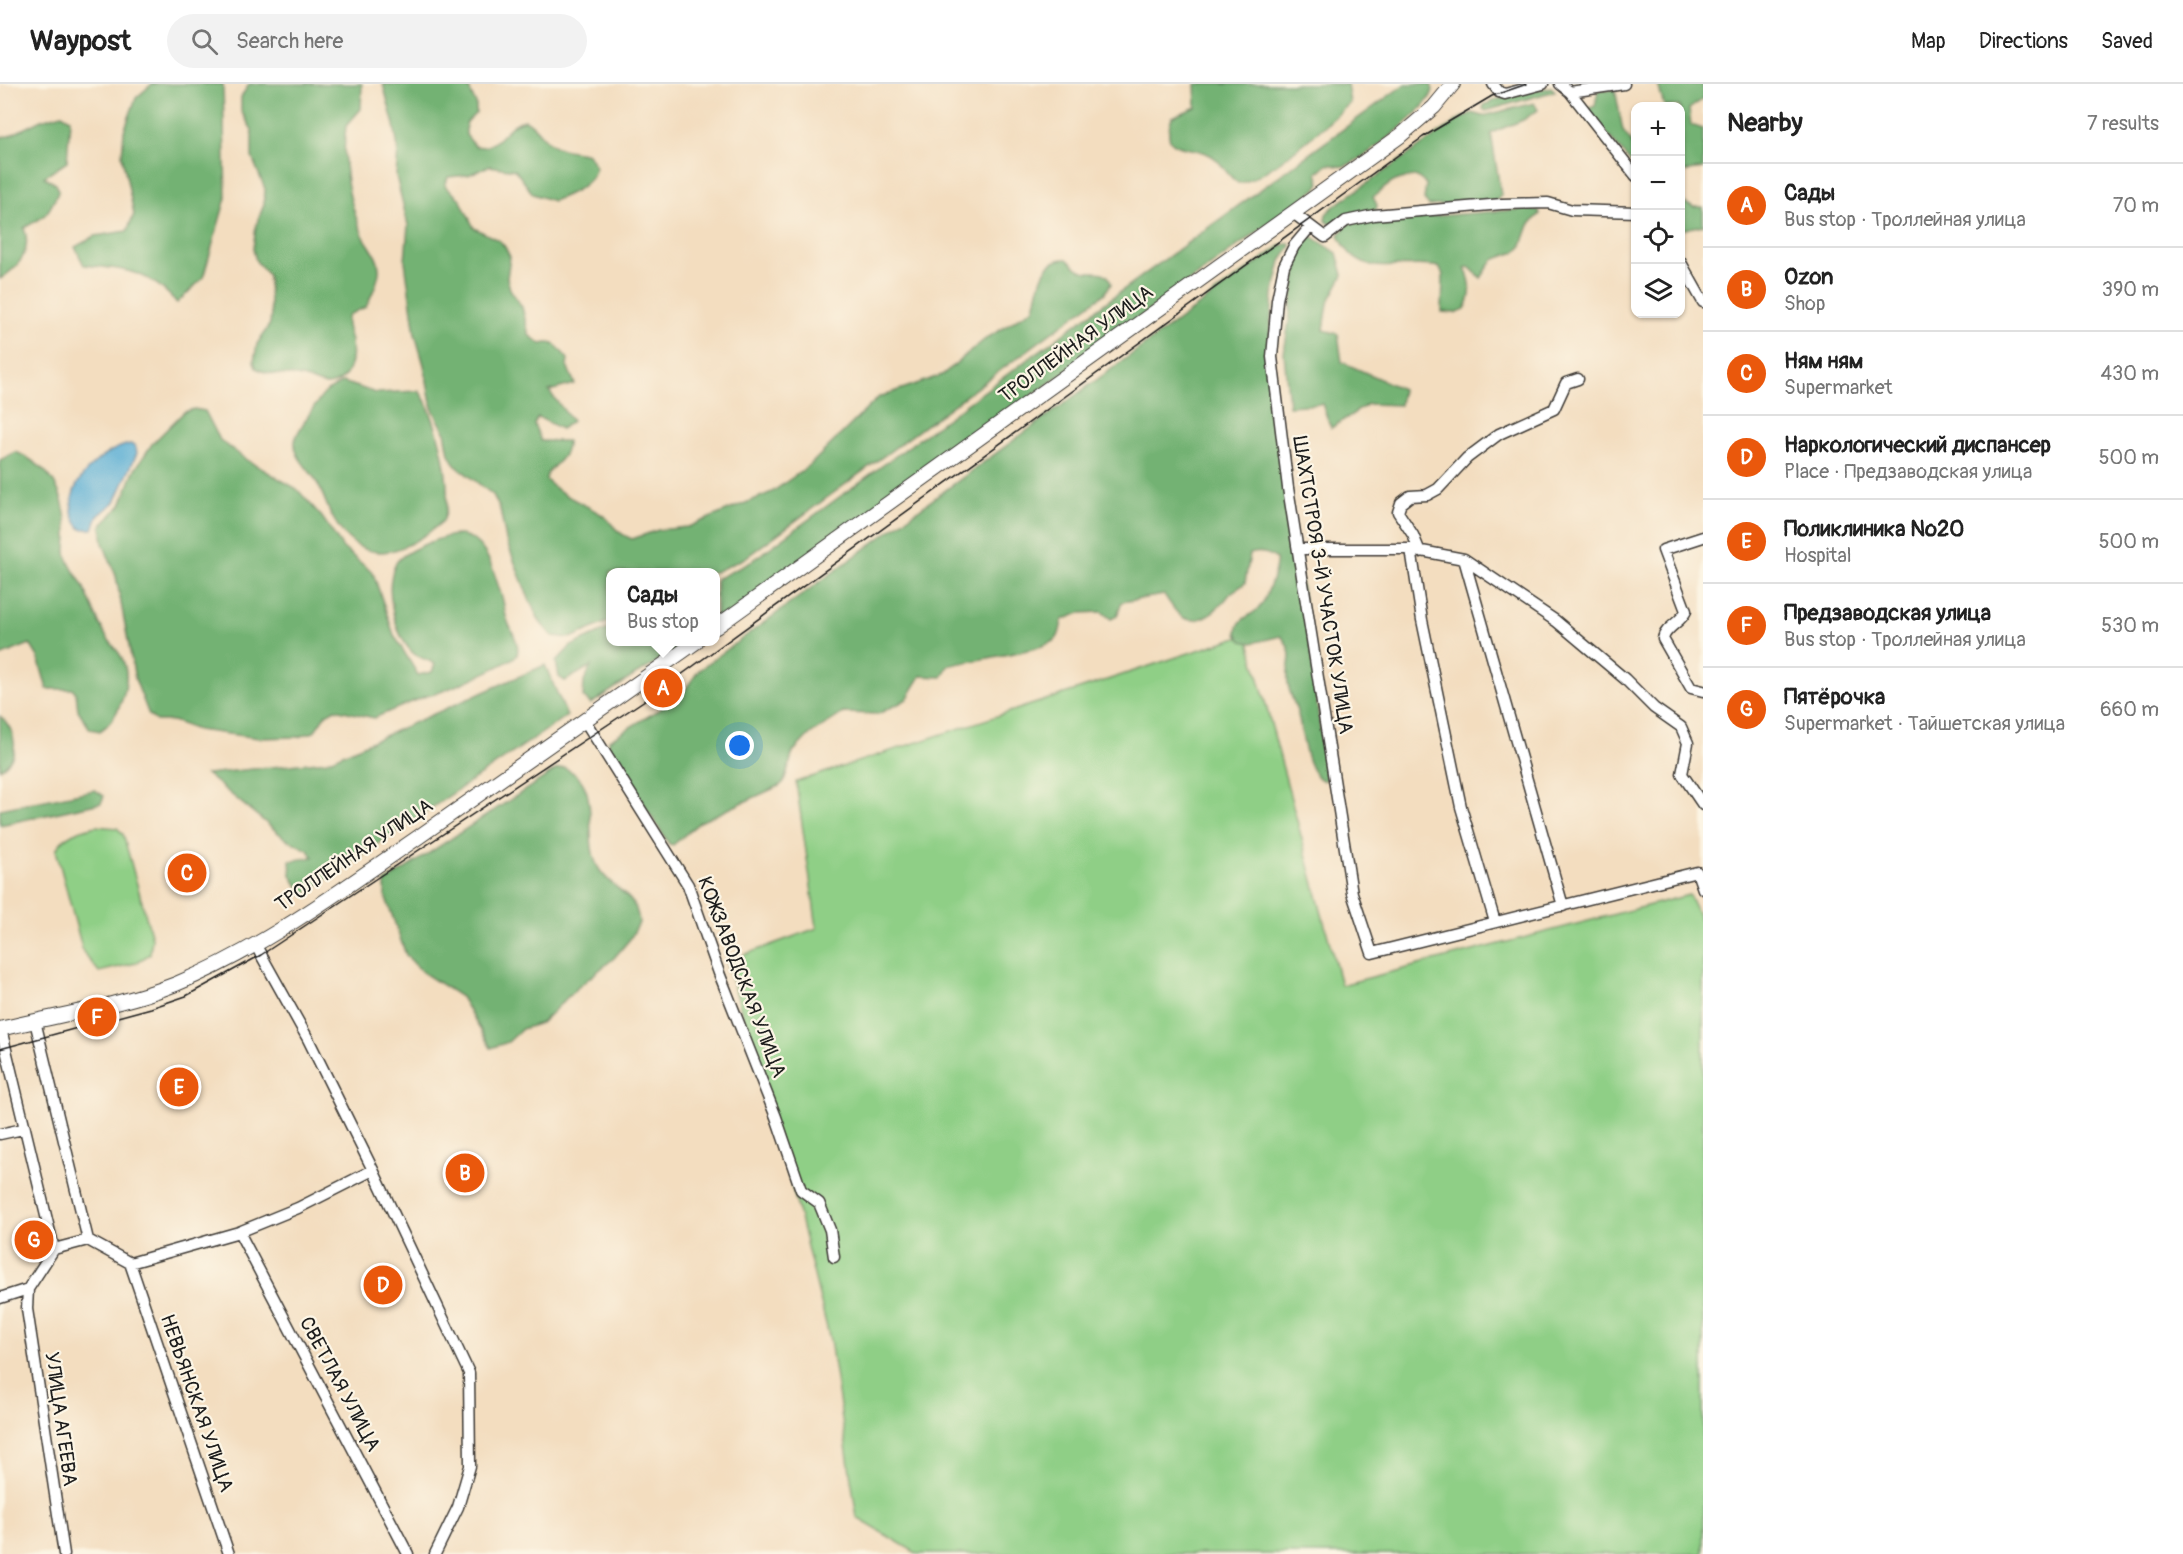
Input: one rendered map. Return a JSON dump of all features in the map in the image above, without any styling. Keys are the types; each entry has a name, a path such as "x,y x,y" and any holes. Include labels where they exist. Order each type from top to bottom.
{"street":[{"name":"ТРОЛЛЕЙНАЯ УЛИЦА","path":"720,624 1408,130 1434,107 1453,84"},
{"path":"1493,84 1502,94 1542,84"},
{"path":"1560,84 1570,92 1631,171"},
{"path":"1570,92 1624,84"},
{"path":"1293,213 1325,237 1346,220 1374,215 1502,204 1548,203 1572,210 1631,212"},
{"name":"ШАХТСТРОЯ 3-Й УЧАСТОК УЛИЦА","path":"1310,228 1294,246 1284,266 1277,300 1272,357 1298,549 1352,892 1372,953 1495,922"},
{"path":"1682,264 1703,302"},
{"path":"1578,379 1566,383 1554,409 1499,434 1467,458 1438,489 1427,495 1410,496 1401,503 1398,512 1413,535 1422,620 1461,807 1495,922 1700,870 1703,889"},
{"path":"1703,537 1663,550 1686,611 1679,622 1665,632 1663,639 1691,688 1703,691"},
{"path":"1298,549 1415,550 1464,559 1556,621 1625,679 1654,708 1681,727 1688,743 1682,774 1703,805"},
{"path":"1464,559 1563,906"},
{"name":"ТРОЛЛЕЙНАЯ УЛИЦА","path":"1,1029 160,990 211,968 255,944 356,880 690,646"},
{"name":"КОЖЗАВОДСКАЯ УЛИЦА","path":"585,721 683,875 776,1117 801,1190 819,1203 830,1230 834,1257"},
{"path":"255,944 308,1039 469,1373 470,1466 458,1507 435,1554"},
{"path":"35,1021 88,1240"},
{"path":"1,1029 23,1129 54,1249"},
{"path":"0,1134 23,1129"},
{"path":"0,1298 28,1289 54,1249 88,1240 130,1263 239,1232 298,1208 373,1170"},
{"name":"СВЕТЛАЯ УЛИЦА","path":"239,1232 408,1554"},
{"name":"НЕВЬЯНСКАЯ УЛИЦА","path":"130,1263 229,1554"},
{"name":"УЛИЦА АГЕЕВА","path":"28,1289 27,1309 64,1554"}],"green space":[{"path":"152,84 223,84 226,198 203,278 177,303 156,283 146,277 124,270 84,265 75,247 95,236 127,231 134,214 122,156 124,131 136,98"},
{"path":"249,84 362,84 361,109 346,126 345,167 353,209 363,235 377,259 379,272 375,288 366,307 348,315 350,363 345,376 335,383 325,385 299,377 268,373 256,368 254,362 257,344 270,324 271,315 268,275 256,261 253,249 256,226 264,204 265,189 252,157 252,130 241,111 241,97"},
{"path":"383,84 467,84 476,104 476,113 466,123 466,135 475,146 490,145 512,126 525,120 555,146 588,154 596,167 585,184 553,201 533,194 515,170 489,166 468,175 448,177 445,186 460,199 474,228 500,241 505,247 510,257 507,278 510,289 522,307 529,335 541,344 553,344 568,359 567,366 575,384 549,391 572,421 561,429 538,417 534,424 541,441 567,441 566,452 547,474 546,480 565,495 604,516 620,533 632,539 658,530 688,527 772,492 810,465 879,397 942,375 984,340 1034,308 1046,269 1058,260 1067,259 1081,270 1104,274 1110,279 1111,284 1104,294 745,558 720,570 606,568 606,623 571,638 552,636 540,622 529,599 506,540 500,509 493,495 455,465 449,454 445,432 432,408 424,365 415,334 405,261 408,225 396,176 398,149"},
{"path":"1195,84 1347,84 1350,103 1279,163 1249,181 1238,183 1216,159 1208,154 1174,144 1170,139 1169,130 1172,117 1196,107"},
{"path":"1405,84 1431,84 1433,90 1420,109 1380,145 1344,166 1326,165 1317,173 1320,183 1316,189 720,623 720,577 749,563"},
{"path":"1658,84 1703,84 1703,99 1689,109 1691,125 1703,129 1703,169 1685,171 1685,102 1663,102"},
{"path":"1551,87 1555,91 1486,111 1483,109 1484,105 1498,99"},
{"path":"1615,89 1623,131 1631,142 1631,163 1587,109 1595,106 1598,90"},
{"path":"1534,103 1538,110 1523,120 1491,133 1501,195 1496,201 1429,206 1424,200 1426,184 1417,177 1393,182 1384,188 1373,197 1377,205 1376,210 1330,224 1325,221 1326,214 1333,207 1461,118 1472,113 1483,116"},
{"path":"62,114 70,119 67,162 44,177 56,184 59,191 46,214 24,228 25,251 13,269 0,279 0,137 9,136 41,120"},
{"path":"1685,203 1693,207 1703,207 1703,225 1685,229"},
{"path":"1525,209 1539,210 1540,214 1529,225 1521,248 1493,260 1481,278 1469,267 1465,268 1470,283 1469,299 1465,309 1455,313 1442,312 1443,275 1439,267 1369,265 1357,260 1347,250 1339,235 1348,223"},
{"path":"1310,235 1337,253 1343,275 1328,303 1324,330 1338,334 1342,362 1402,389 1400,405 1368,404 1331,428 1322,404 1289,406 1284,353 1301,242"},
{"path":"1290,243 1291,246 1281,261 1273,294 1268,362 1309,635 1326,779 1324,781 1313,770 1306,752 1288,684 1290,655 1286,643 1281,636 1252,643 1242,641 1237,633 1241,621 1261,605 1275,569 1276,559 1264,553 1257,553 1250,554 1245,583 1203,618 1189,620 1182,617 1164,595 1122,602 1117,616 1111,619 1102,612 1080,613 1062,620 1057,638 1050,643 1023,651 948,666 942,677 921,676 907,699 878,714 843,713 809,735 793,752 784,782 779,786 700,822 673,845 669,844 609,750 609,740 680,697 699,670 1280,246"},
{"path":"343,382 376,393 419,391 432,417 443,454 446,474 446,509 443,521 429,533 399,549 385,552 371,551 357,545 344,535 333,518 316,481 296,452 295,441 299,430 319,400 327,391"},
{"path":"194,409 205,411 220,440 247,460 297,489 322,517 343,548 373,573 394,635 418,675 432,672 435,664 414,654 401,635 391,598 392,573 400,558 424,544 452,536 461,535 471,539 486,555 502,597 507,621 516,640 517,655 473,678 374,718 335,709 326,714 314,732 298,737 259,738 197,730 173,721 156,721 149,715 135,679 116,576 103,543 101,526 121,505 134,471 152,444 184,412"},
{"path":"16,452 39,466 54,483 66,517 67,558 108,640 124,662 126,684 121,702 112,719 100,731 90,729 78,710 76,693 73,689 47,689 38,657 30,644 0,656 0,460"},
{"path":"606,630 606,646 687,646 635,675 591,704 583,697 584,682 591,666 565,681 559,677 556,662 571,646"},
{"path":"1247,634 1341,985 1689,895 1703,925 1703,1554 918,1554 857,1518 830,1340 794,1194 727,961 817,928 796,782"},
{"path":"545,665 567,716 303,895 291,875 290,861 313,857 308,850 286,839 206,774 327,761"},
{"path":"0,716 13,735 14,750 7,764 0,769"},
{"path":"564,768 577,776 585,786 589,799 591,842 599,869 634,905 639,923 630,939 614,958 576,989 541,1023 522,1029 508,1042 491,1048 461,997 422,972 406,955 385,895 385,882 557,769"},
{"path":"95,790 104,796 101,803 0,825 0,809"},
{"path":"96,826 117,828 123,834 152,938 150,954 136,963 99,972 83,952 56,850 68,836"}],"water":[{"path":"130,444 135,445 137,453 115,502 98,516 93,529 81,529 73,516 72,503 75,489 92,465 117,448"}],"tram line":[{"path":"0,1049 151,1008 186,996 261,955 663,688 1423,137 1492,96 1527,84"}],"place":[{"name":"Сады","path":"663,688"},
{"name":"Ням ням","path":"187,873"},
{"name":"Предзаводская улица","path":"97,1017"},
{"name":"Поликлиника №20","path":"179,1087"},
{"name":"Ozon","path":"465,1173"},
{"name":"Пятёрочка","path":"34,1240"},
{"name":"Наркологический диспансер","path":"383,1285"}]}
